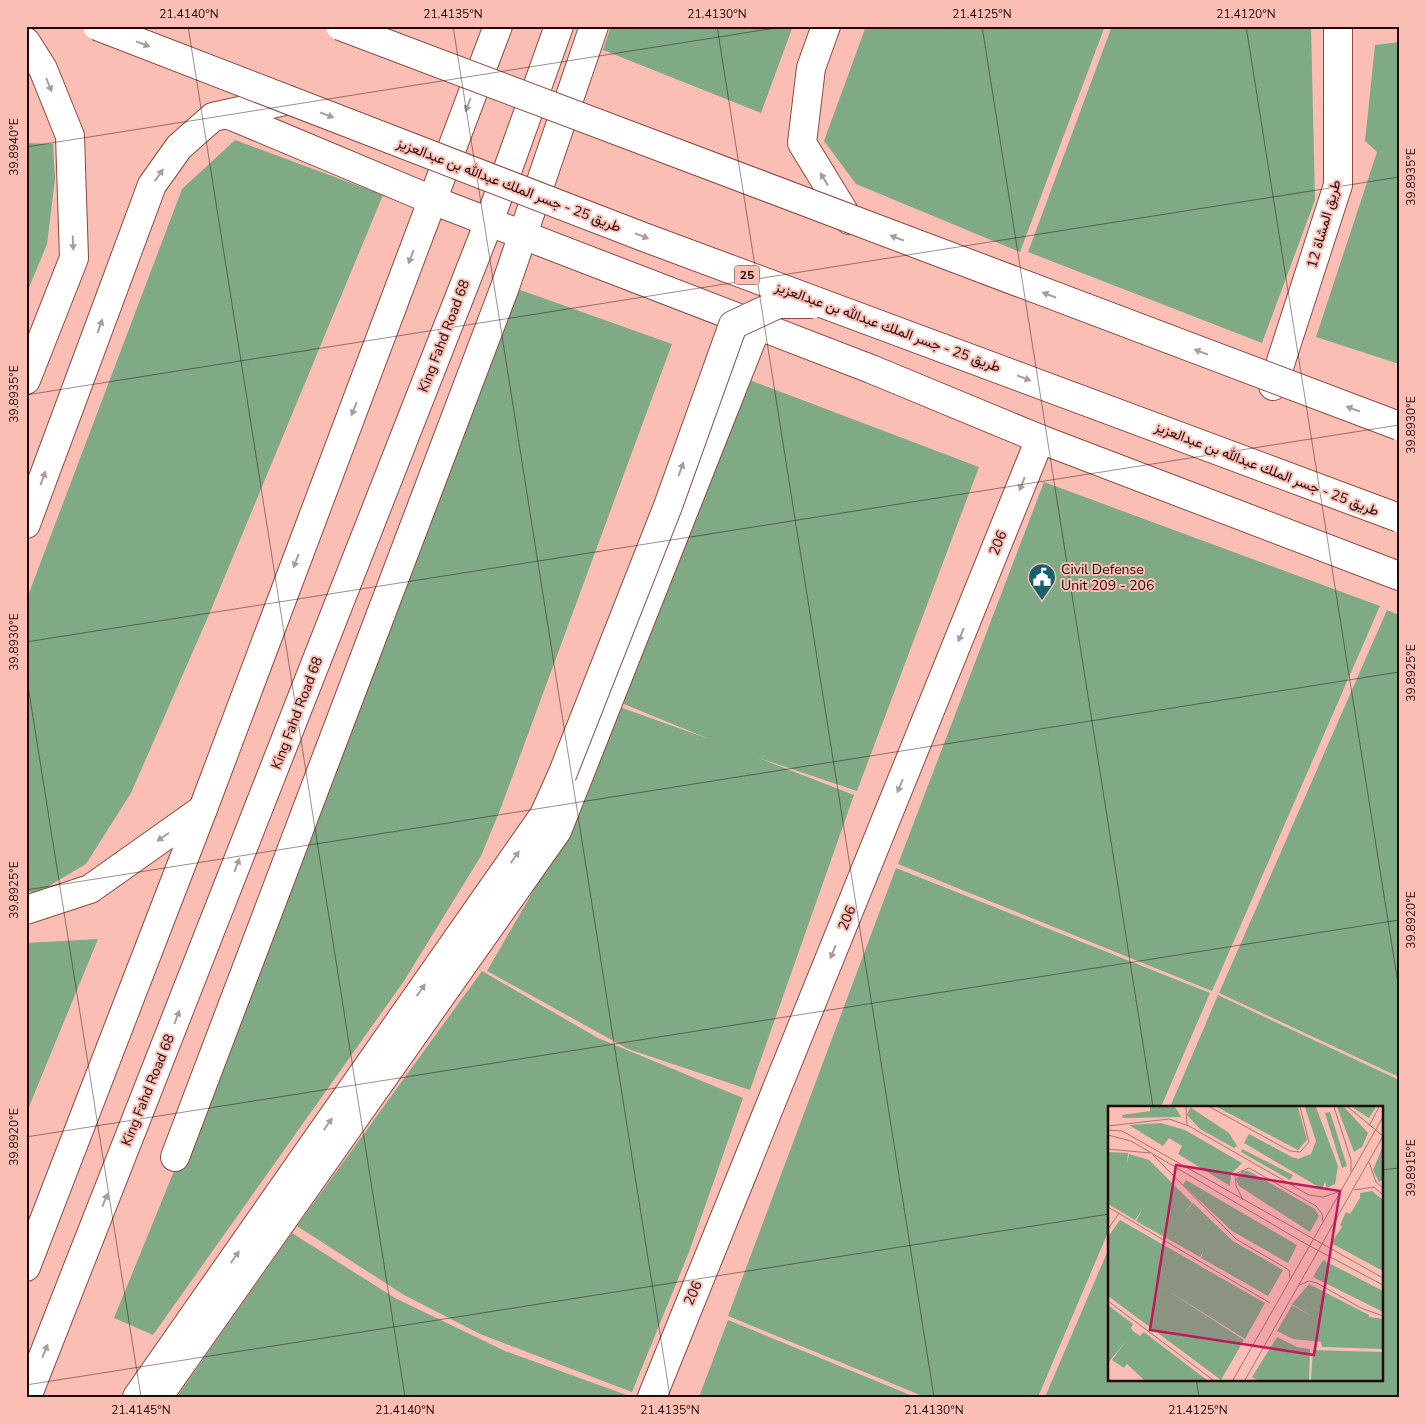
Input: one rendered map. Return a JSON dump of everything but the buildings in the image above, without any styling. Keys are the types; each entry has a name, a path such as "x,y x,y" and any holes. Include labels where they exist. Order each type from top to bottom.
{"main road":[{"name":"طريق 25 - جسر الملك عبدالله بن عبدالعزيز","path":"97,26 641,236 1399,518"},
{"path":"340,26 849,220 1399,426"},
{"path":"26,1267 203,809 498,26"},
{"name":"King Fahd Road 68","path":"27,1397 489,222 559,26"},
{"path":"175,1157 505,287 594,26"},
{"path":"826,26 811,68 802,143 849,220"},
{"name":"طريق المشاة 12","path":"1274,386 1338,185 1338,26"},
{"path":"26,42 43,70 70,136 74,258 26,380"},
{"path":"26,524 152,185 180,147 213,117 289,100"},
{"path":"227,114 432,200 871,369 1040,439 1399,576"},
{"path":"136,1397 544,815 562,775 668,506 733,325 778,304 830,305"},
{"path":"158,1397 557,831 757,326"},
{"name":"206","path":"652,1397 688,1303 712,1251 1040,439"},
{"path":"26,910 90,889 203,809"}],"green space":[{"path":"611,26 793,26 761,113 603,50"},
{"path":"866,26 1105,26 1020,252 856,184 824,141"},
{"path":"1112,26 1311,26 1315,200 1262,343 1028,252"},
{"path":"1399,42 1399,364 1316,337 1377,152 1365,141 1375,45"},
{"path":"235,140 383,195 208,617 131,793 86,864 37,893 26,891 26,601 182,189"},
{"path":"26,143 53,144 55,179 47,244 26,295"},
{"path":"512,287 672,344 500,810 481,856 404,981 153,1335 114,1318 203,1100"},
{"path":"739,376 979,467 857,791 756,757 854,795 750,1090 628,1049 487,971 565,836 617,706 709,739 619,702"},
{"path":"1044,482 1380,606 1212,991 898,864"},
{"path":"1387,610 1399,615 1399,1077 1219,993"},
{"path":"896,868 1210,993 1161,1106 1108,1106 1108,1232 1038,1397 925,1397 728,1316"},
{"path":"98,939 26,1114 26,943"},
{"path":"482,971 598,1038 743,1098 689,1252 632,1392 480,1334 404,1295 297,1226"},
{"path":"1218,995 1399,1080 1399,1397 1045,1397 1108,1250 1108,1380 1382,1380 1382,1106 1170,1106"},
{"path":"292,1233 395,1298 505,1351 632,1397 177,1397"},
{"path":"728,1320 915,1397 699,1397"}],"place":[{"name":"Civil Defense Unit 209 - 206","path":"1042,601"}]}
